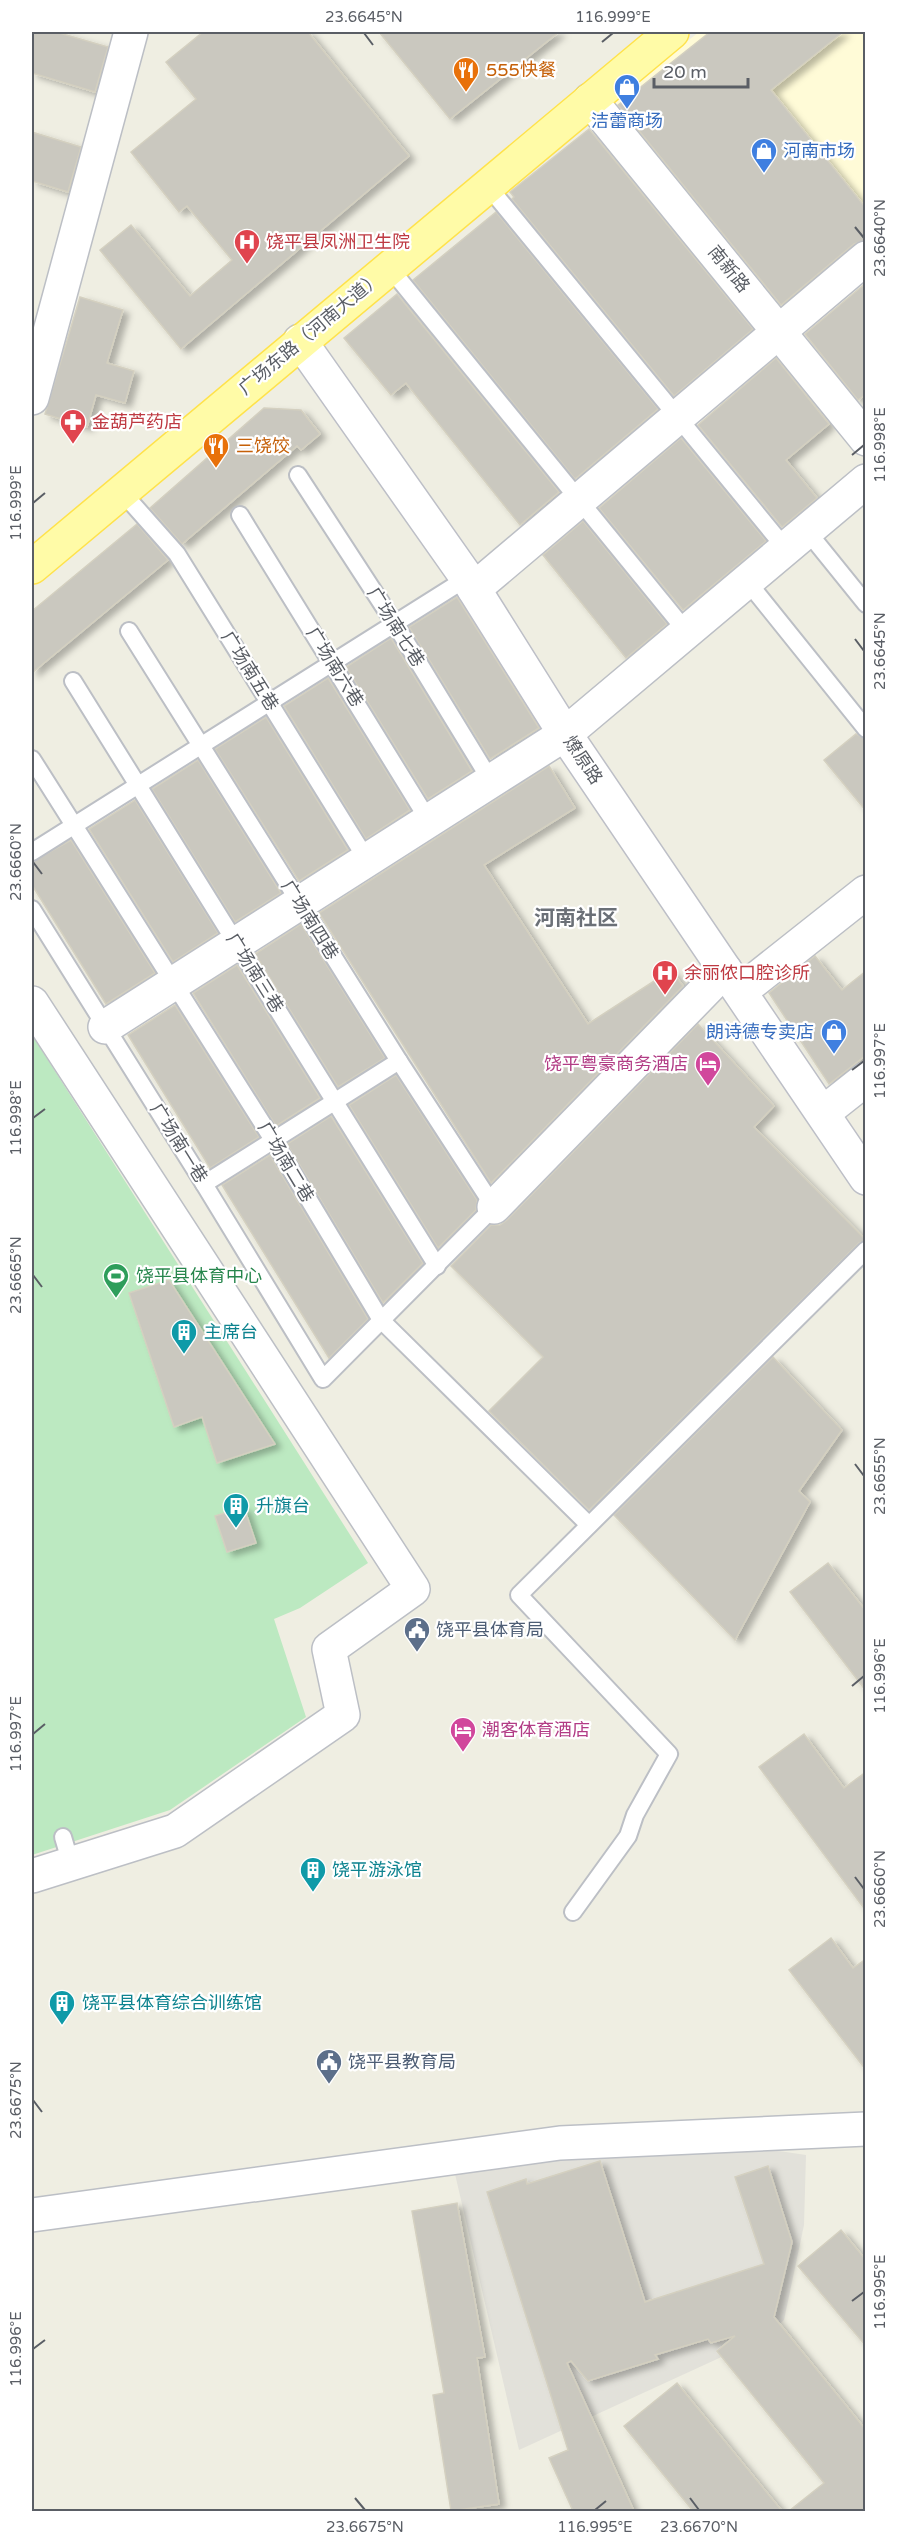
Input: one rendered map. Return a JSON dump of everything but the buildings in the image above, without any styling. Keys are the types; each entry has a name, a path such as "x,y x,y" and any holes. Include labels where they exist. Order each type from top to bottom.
{"main road":[{"name":"广场东路（河南大道）","path":"32,567 672,32"}],"street":[{"path":"32,398 131,32"},
{"name":"南新路","path":"590,100 866,439"},
{"path":"470,584 579,500 866,258"},
{"name":"燎原路","path":"300,341 470,584 565,734 866,1178"},
{"path":"105,1027 565,734 866,481"},
{"path":"494,1207 733,981 866,892"},
{"path":"32,1003 413,1589 329,1649 344,1714 175,1831 67,1850 32,1876"},
{"path":"823,1113 866,1078"},
{"path":"32,2215 560,2143 866,2129"}],"lane":[{"path":"487,185 677,417 796,540 866,604"},
{"path":"389,267 686,631"},
{"name":"广场南七巷","path":"298,475 395,624 491,781"},
{"name":"广场南五巷","path":"122,492 177,554 367,860"},
{"name":"广场南六巷","path":"240,514 429,821"},
{"path":"747,581 866,729"},
{"path":"32,852 395,624 470,584"},
{"name":"广场南四巷","path":"129,631 299,903 494,1207"},
{"name":"广场南三巷","path":"73,681 437,1266"},
{"name":"广场南二巷","path":"32,759 273,1140 381,1320 589,1525"},
{"name":"广场南一巷","path":"32,909 323,1379 381,1320"},
{"path":"204,1184 399,1060"},
{"path":"381,1320 494,1207"},
{"path":"573,1912 628,1836 635,1815 669,1754 519,1594 866,1250"}],"shaded area":[{"name":"河南市场","path":"699,32 865,32 865,244 778,316 607,104"},
{"path":"758,2148 806,2155 804,2225 784,2320 765,2337 519,2450 455,2174 551,2160"}],"green space":[{"name":"饶平县体育中心","path":"32,1035 368,1563 300,1608 274,1619 306,1717 170,1810 32,1855"}],"place":[{"name":"555快餐","path":"466,93"},
{"name":"洁蕾商场","path":"627,110"},
{"name":"河南市场","path":"764,174"},
{"name":"饶平县凤洲卫生院","path":"247,265"},
{"name":"金葫芦药店","path":"73,445"},
{"name":"三饶饺","path":"216,469"},
{"name":"余丽侬口腔诊所","path":"665,996"},
{"name":"朗诗德专卖店","path":"834,1055"},
{"name":"饶平粤豪商务酒店","path":"708,1087"},
{"name":"饶平县体育中心","path":"116,1299"},
{"name":"主席台","path":"184,1355"},
{"name":"升旗台","path":"236,1529"},
{"name":"饶平县体育局","path":"417,1653"},
{"name":"潮客体育酒店","path":"463,1753"},
{"name":"饶平游泳馆","path":"313,1893"},
{"name":"饶平县体育综合训练馆","path":"62,2026"},
{"name":"饶平县教育局","path":"329,2085"}],"district":[{"name":"河南社区","path":"576,918"}]}
